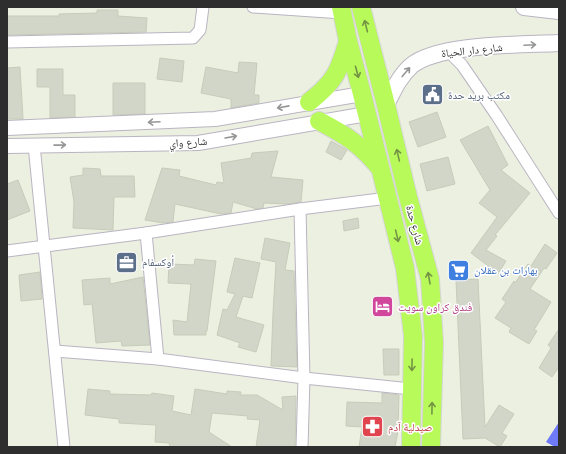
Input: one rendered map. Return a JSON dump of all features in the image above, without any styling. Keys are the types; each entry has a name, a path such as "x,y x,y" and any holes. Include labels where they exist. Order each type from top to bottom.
{"main road":[{"name":"شارع حدة","path":"361,7 407,194 430,279 434,343 431,447"},
{"path":"524,7 559,10"},
{"name":"شارع حدة","path":"342,10 348,40 382,170 406,276 412,336 411,447"},
{"path":"309,102 323,91 337,73 348,40"},
{"name":"شارع دار الحياة","path":"386,105 396,84 412,66 429,56 448,51 487,47 559,43"},
{"path":"319,121 355,141 369,154 382,170"},
{"path":"388,198 407,194"}],"street":[{"path":"7,42 193,38 200,30 203,7"},
{"path":"253,7 342,10"},
{"path":"448,51 462,65 497,116 559,213"},
{"name":"شارع واي","path":"7,128 215,119 362,94"},
{"name":"شارع واي","path":"7,146 198,143 319,121 367,114"},
{"path":"34,145 64,447"},
{"path":"7,251 146,233 300,209 388,198"},
{"path":"300,209 304,378 302,447"},
{"path":"146,233 158,359"},
{"path":"55,351 158,359 304,378 411,389"}],"shaded area":[{"path":"559,422 559,447 555,447 546,442"}],"building":[{"path":"97,10 118,10 118,16 147,18 146,32 7,35 7,16 59,16 59,14 97,13"},
{"path":"160,58 184,61 182,82 157,79"},
{"path":"239,62 257,63 254,95 259,95 259,103 231,108 231,99 201,93 206,67 238,73"},
{"path":"20,67 23,119 7,119 7,68"},
{"path":"37,69 63,69 63,95 75,95 75,117 50,118 50,87 37,87"},
{"path":"113,83 145,83 145,114 113,115"},
{"path":"437,112 446,137 418,147 409,122"},
{"path":"488,126 508,165 501,170 530,193 495,235 497,236 486,250 506,261 498,274 471,253 497,217 479,203 490,190 460,140"},
{"path":"331,141 347,150 341,160 326,152"},
{"path":"278,151 271,177 303,180 301,202 286,204 264,203 263,208 257,209 233,202 231,213 221,214 175,204 173,222 163,223 145,220 162,168 180,170 179,176 216,185 217,182 224,183 221,163 251,158 252,153"},
{"path":"448,157 455,184 427,191 420,164"},
{"path":"83,168 100,169 101,176 134,176 135,197 114,197 113,230 73,228 74,202 70,177 83,175"},
{"path":"18,180 30,211 7,220 7,184"},
{"path":"358,218 359,228 344,231 343,221"},
{"path":"265,238 290,243 285,270 294,271 297,367 271,366 276,262 261,259"},
{"path":"545,244 557,253 546,269 544,268 530,289 551,302 534,330 537,331 529,344 509,332 511,328 495,318 506,302 502,299 514,281 515,283 528,264 531,266"},
{"path":"235,258 260,263 252,298 243,296 236,317 264,325 256,352 238,347 240,343 217,335 223,309 227,310 235,294 227,292"},
{"path":"195,259 216,261 206,335 174,335 173,320 187,322 191,284 168,283 169,264 194,265"},
{"path":"40,272 42,299 21,301 19,275"},
{"path":"143,277 150,345 122,346 121,341 96,343 92,304 84,305 82,280 110,278 110,284"},
{"path":"478,279 485,427 499,405 514,414 502,433 507,436 500,447 485,438 463,439 456,280"},
{"path":"559,329 559,367 552,377 539,368 551,348 548,345"},
{"path":"383,349 399,349 399,375 384,375"},
{"path":"88,389 110,391 110,394 151,395 152,393 174,396 172,411 191,415 195,389 227,394 227,391 241,392 240,395 257,395 283,410 282,397 296,396 295,447 256,447 260,420 247,419 248,416 212,413 209,432 232,447 170,447 169,443 155,442 156,425 119,423 119,419 85,415"},
{"path":"382,393 399,395 398,431 395,447 359,447 362,427 346,426 347,402 382,403"}],"place":[{"name":"مكتب بريد حدة","path":"433,95"},
{"name":"أوكسفام","path":"127,262"},
{"name":"بهارات بن عقلان","path":"458,270"},
{"name":"فندق كراون سويت","path":"383,307"},
{"name":"صيدلية آدم","path":"373,427"}]}
